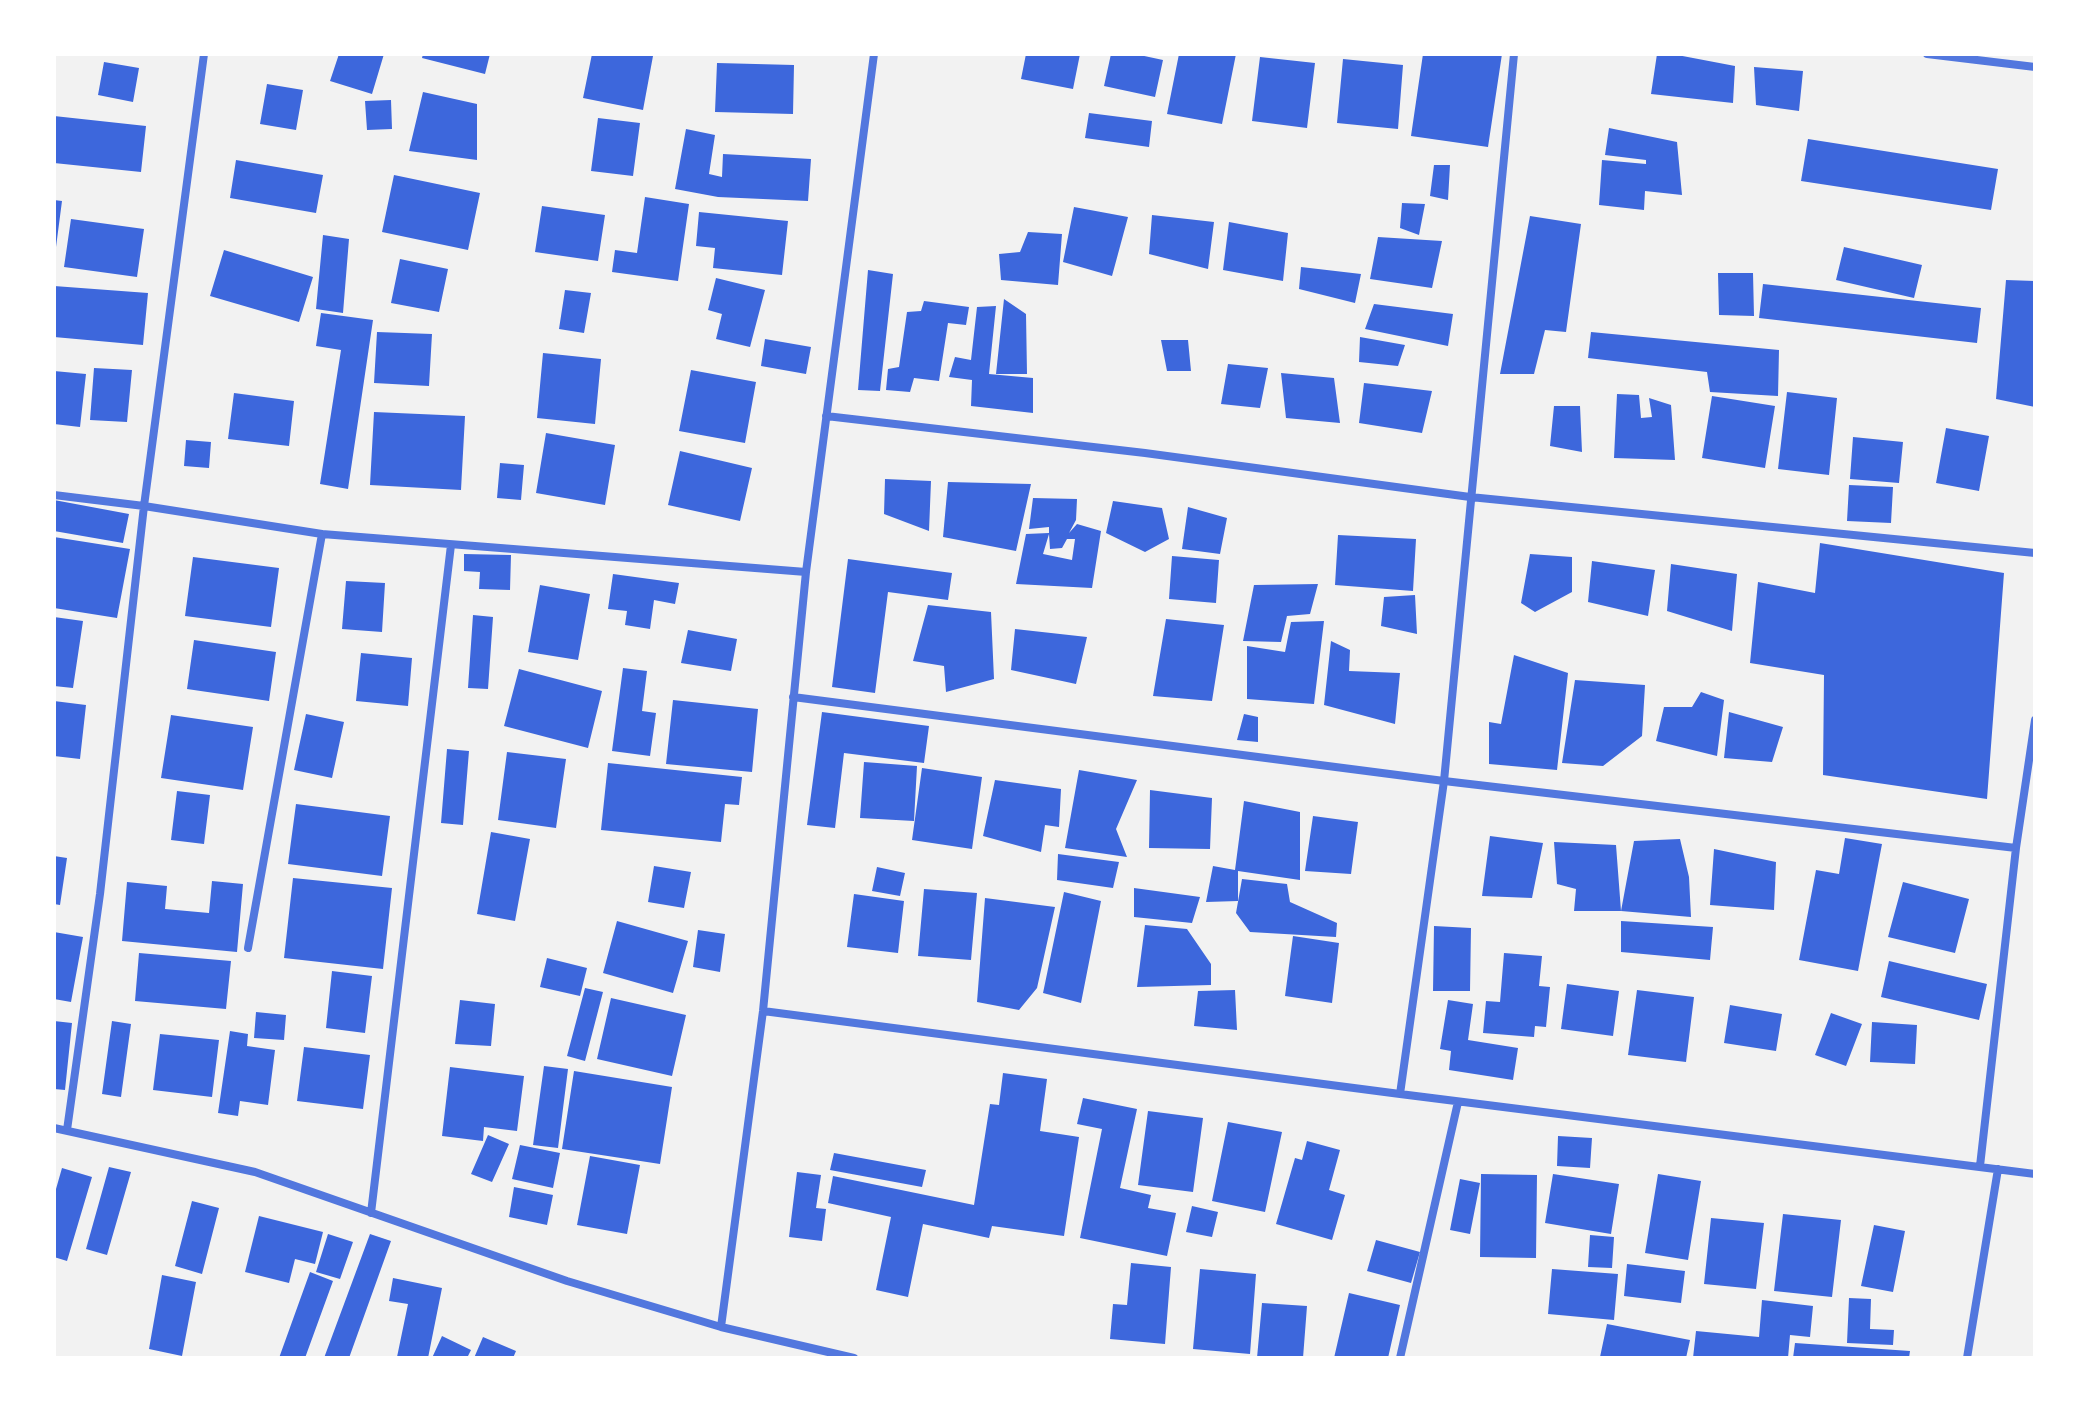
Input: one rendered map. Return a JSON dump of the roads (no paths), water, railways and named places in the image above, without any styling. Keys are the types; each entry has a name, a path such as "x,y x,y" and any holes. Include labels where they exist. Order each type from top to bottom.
{"street":[{"path":"67,1130 100,894 144,506 204,54"},
{"path":"721,1327 763,1011 806,572 874,54"},
{"path":"1400,1094 1444,781 1514,54"},
{"path":"1927,54 2035,67"},
{"path":"826,416 1145,453 1470,497 2035,553"},
{"path":"54,495 322,534 806,572"},
{"path":"248,948 322,534"},
{"path":"371,1213 451,545"},
{"path":"793,697 1444,781 2016,848"},
{"path":"1980,1166 2016,848 2035,720"},
{"path":"763,1011 2035,1174"},
{"path":"1400,1358 1458,1102"},
{"path":"54,1128 255,1172 567,1281 721,1327 854,1358"},
{"path":"1967,1358 1998,1169"}]}
